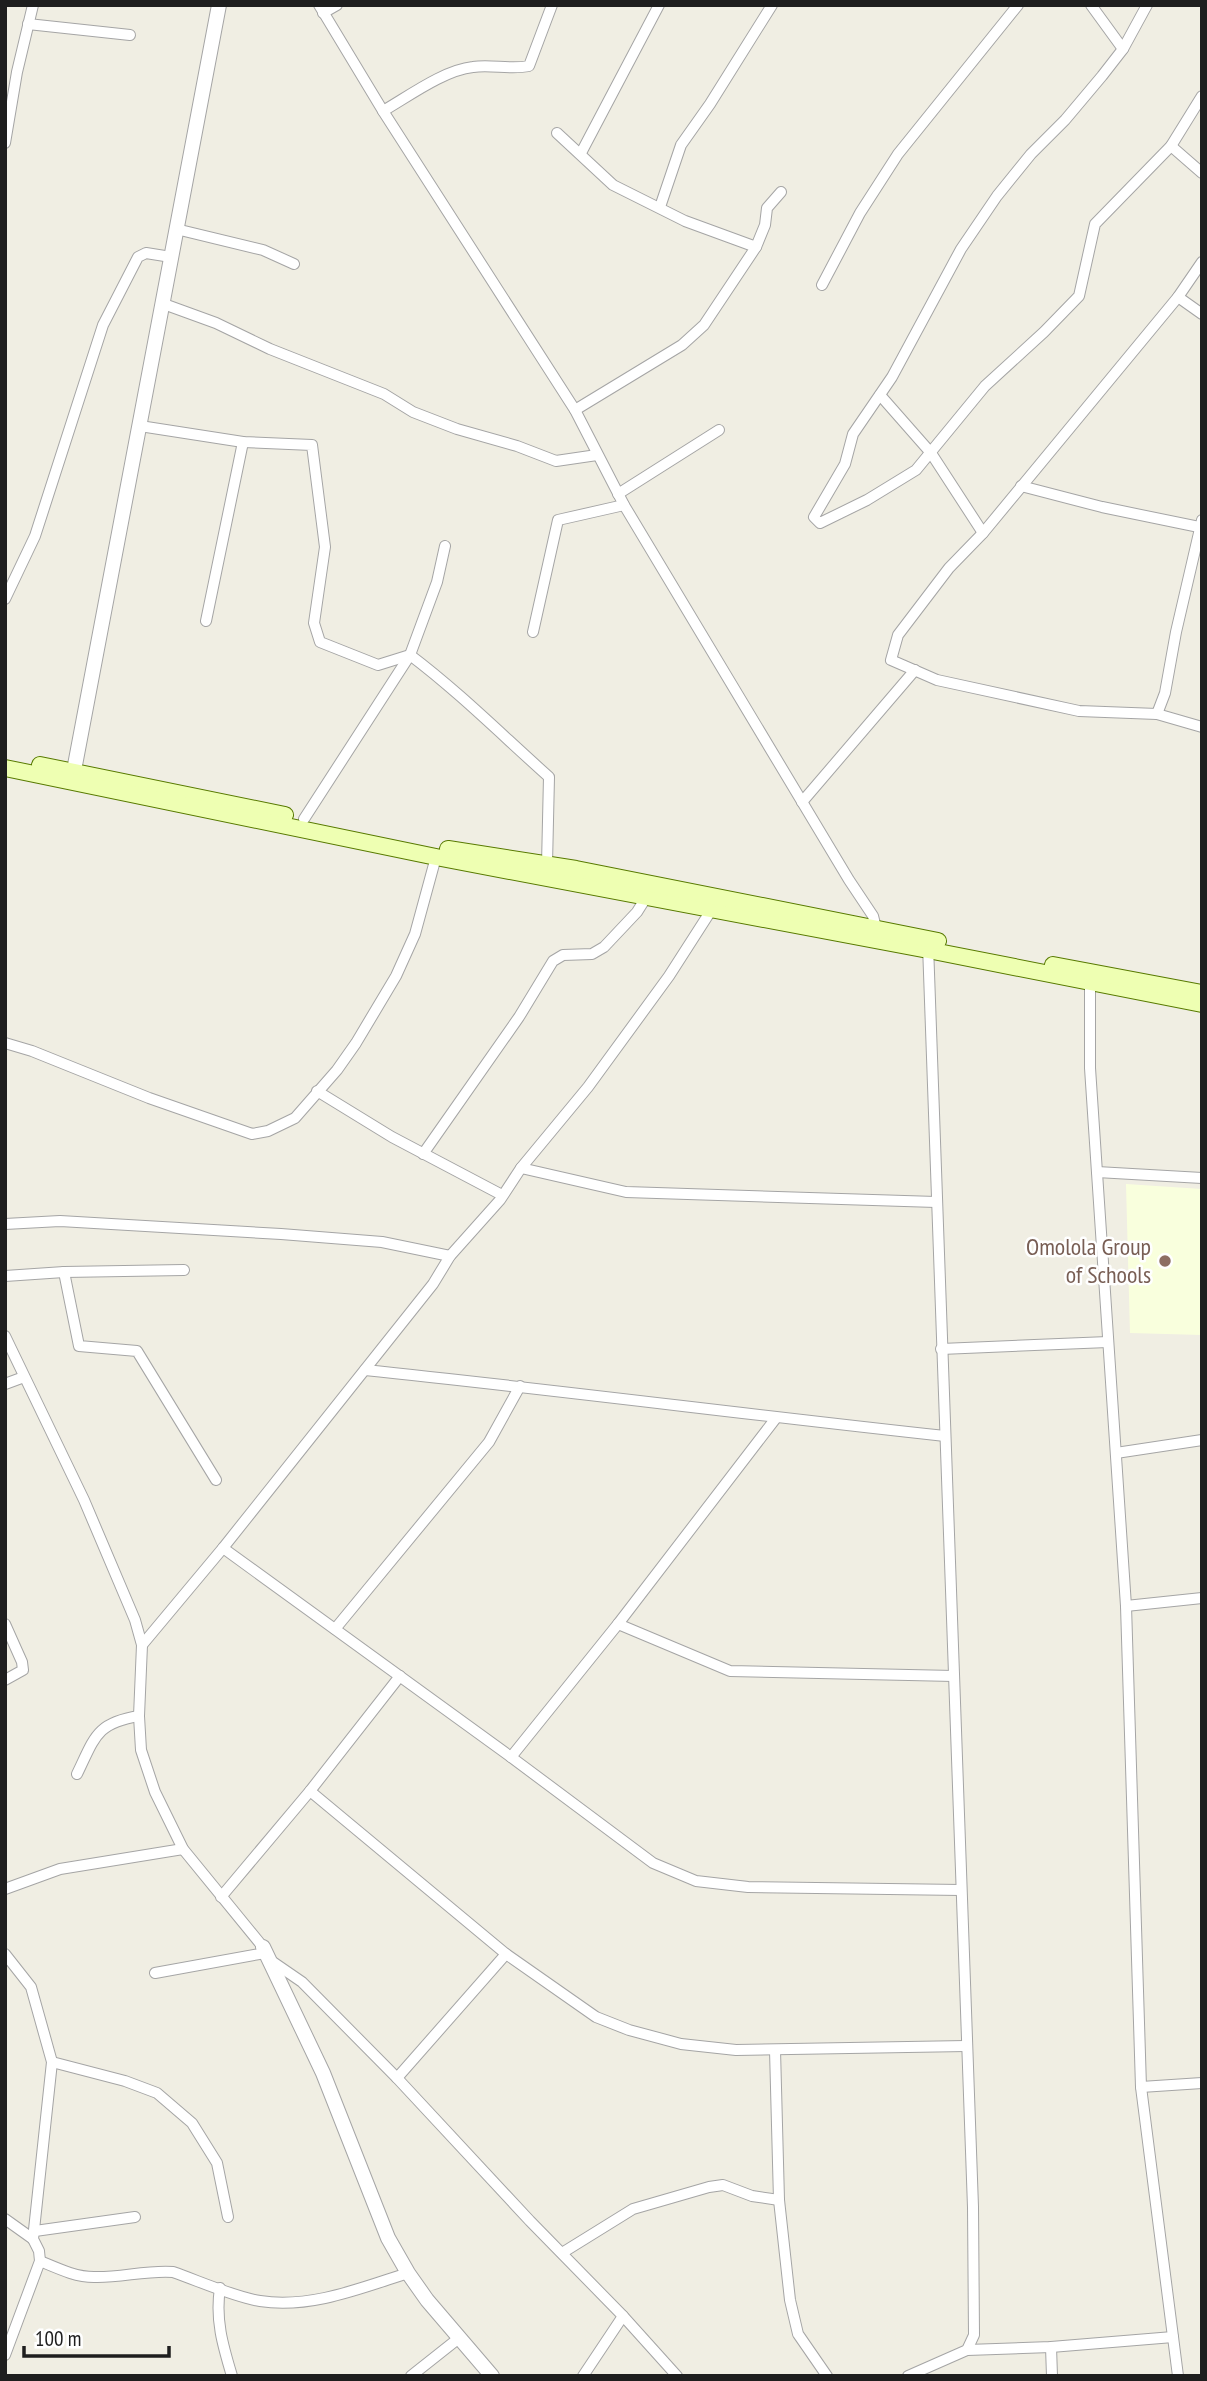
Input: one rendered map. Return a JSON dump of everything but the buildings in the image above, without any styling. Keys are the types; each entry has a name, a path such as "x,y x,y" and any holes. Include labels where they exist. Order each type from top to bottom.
{"main road":[{"path":"5,758 73,776 436,858 712,909 1202,993"},
{"path":"5,768 73,776 303,819 441,849 547,864 876,928 928,944 1090,983 1202,1004"}],"street":[{"path":"5,143 11,71 33,5"},
{"path":"73,776 219,5"},
{"path":"337,5 321,9 383,111 575,410 624,505 873,916 876,928"},
{"path":"383,111 457,69 476,66 529,66 552,5"},
{"path":"581,153 659,5"},
{"path":"660,207 681,145 772,5"},
{"path":"822,285 860,214 898,154 1018,5"},
{"path":"1091,5 1123,49"},
{"path":"1147,5 1123,49 1065,120 1031,154 997,196 961,248 925,319 853,435 845,464 814,517 820,523 867,500 916,470 985,386 1079,296 1095,224 1171,146 1202,96"},
{"path":"28,24 130,35"},
{"path":"557,133 613,185 685,220 756,247"},
{"path":"1171,146 1202,173"},
{"path":"575,410 689,338 704,325 756,247 765,225 767,208 781,192"},
{"path":"176,229 263,250 294,264"},
{"path":"5,599 35,536 103,325 138,257 146,253 171,257"},
{"path":"1202,262 1178,297 1135,346 1077,421 983,533 949,568 898,635 891,660 937,680 1079,711 1157,714 1202,727"},
{"path":"1178,297 1202,314"},
{"path":"161,303 216,323 270,349 384,394 413,412 457,429 517,446 556,461 597,455"},
{"path":"880,394 931,453 983,533"},
{"path":"140,426 243,442 312,445 325,547 314,623 320,642 379,666 410,655"},
{"path":"618,494 719,430"},
{"path":"206,621 243,442"},
{"path":"1021,486 1102,507 1200,524 1165,693 1157,714"},
{"path":"533,632 558,520 624,505"},
{"path":"303,819 410,655 437,582 445,546"},
{"path":"410,655 550,777 547,864"},
{"path":"802,802 915,670"},
{"path":"5,1043 32,1051 149,1098 258,1134 295,1118 337,1070 356,1043 396,975 415,934 436,858"},
{"path":"423,1154 519,1017 553,961 563,955 592,954 604,947 637,912 647,896"},
{"path":"142,1645 223,1548 433,1284 450,1256 588,1087 669,976 712,909"},
{"path":"928,944 973,2207 974,2335 967,2350"},
{"path":"1090,983 1090,1068 1126,1606 1141,2087 1178,2376"},
{"path":"317,1091 423,1154 502,1195"},
{"path":"521,1168 626,1192 936,1202"},
{"path":"1097,1172 1202,1178"},
{"path":"5,1224 60,1221 268,1233 382,1242 450,1256"},
{"path":"5,1276 184,1270"},
{"path":"64,1272 79,1346 137,1351 216,1480"},
{"path":"5,1336 126,1594 142,1645 139,1716 141,1750 147,1771 183,1849 266,1953 302,1982 397,2078 677,2376"},
{"path":"942,1349 1108,1342"},
{"path":"365,1370 945,1436"},
{"path":"5,1384 24,1377"},
{"path":"335,1629 489,1442 520,1386"},
{"path":"511,1757 618,1624 776,1418"},
{"path":"1116,1452 1202,1440"},
{"path":"223,1548 653,1863 696,1881 748,1887 961,1890"},
{"path":"1126,1606 1202,1598"},
{"path":"5,1624 23,1670 5,1680"},
{"path":"618,1624 730,1671 954,1676"},
{"path":"221,1897 310,1791 400,1676"},
{"path":"77,1774 96,1735 104,1727 118,1719 139,1716"},
{"path":"310,1791 506,1954 596,2017 629,2030 681,2045 736,2050 966,2046"},
{"path":"5,1889 60,1869 183,1849"},
{"path":"155,1973 266,1953"},
{"path":"266,1953 323,2073 388,2238 427,2300 492,2376"},
{"path":"5,1954 31,1987 52,2063 34,2235 40,2261 5,2355"},
{"path":"397,2078 506,1954"},
{"path":"775,2050 779,2200 790,2300 798,2334 827,2376"},
{"path":"52,2063 125,2081 157,2093 166,2100 192,2123 217,2163 228,2217"},
{"path":"1141,2087 1202,2083"},
{"path":"562,2253 634,2209 709,2187 723,2185 752,2196 779,2200"},
{"path":"5,2219 34,2235 135,2217"},
{"path":"40,2261 80,2276 173,2272 260,2301 295,2302 334,2296 408,2273"},
{"path":"220,2288 217,2307 220,2333 232,2376"},
{"path":"583,2376 623,2316"},
{"path":"908,2376 967,2350 1051,2347 1173,2337"},
{"path":"411,2376 459,2338"},
{"path":"1051,2347 1052,2376"}],"shaded area":[{"name":"Omolola Group of Schools","path":"1126,1184 1202,1189 1202,1335 1130,1333"}],"place":[{"name":"Omolola Group of Schools","path":"1165,1261"}]}
